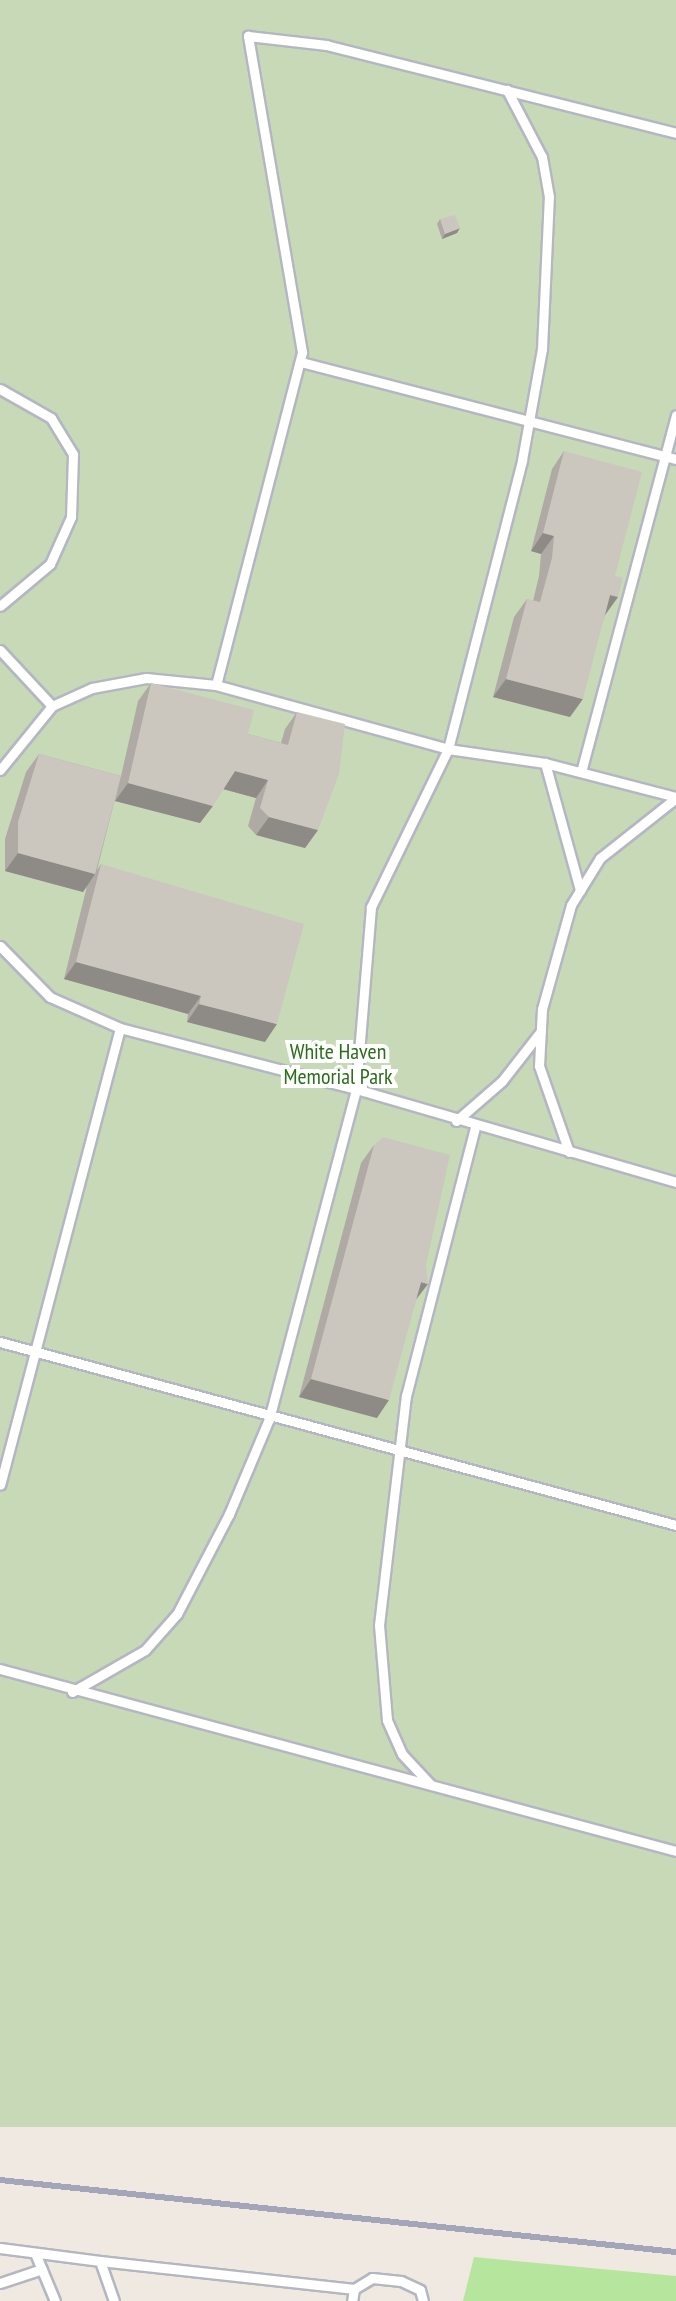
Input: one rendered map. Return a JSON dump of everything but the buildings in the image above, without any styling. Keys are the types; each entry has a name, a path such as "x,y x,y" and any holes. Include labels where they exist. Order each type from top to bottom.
{"lane":[{"path":"216,685 301,362 248,36 326,45 676,133"},
{"path":"72,1692 145,1650 177,1614 269,1419 356,1089 371,907 448,749 531,421 542,349 549,197 542,157 506,89"},
{"path":"301,362 676,459"},
{"path":"0,389 51,418 73,454 71,517 50,564 0,606"},
{"path":"581,772 661,455 676,415"},
{"path":"0,650 52,706"},
{"path":"0,770 52,706 92,688 146,678 216,685 448,749 545,763 676,797"},
{"path":"545,763 580,890"},
{"path":"569,1152 539,1066 541,1031 553,964 580,890 600,858 676,797"},
{"path":"0,946 50,997 120,1028 356,1089 475,1127 676,1182"},
{"path":"0,1484 120,1028"},
{"path":"456,1121 502,1081 541,1031"},
{"path":"432,1787 402,1754 378,1673 396,1451 475,1127"},
{"path":"0,1342 35,1355 269,1419 676,1525"},
{"path":"0,1669 72,1692 676,1851"},
{"path":"0,2248 354,2289 372,2278 401,2281 420,2290 423,2301"},
{"path":"35,2253 55,2301"},
{"path":"100,2261 114,2301"},
{"path":"0,2283 42,2269"},
{"path":"352,2301 354,2289"}],"green space":[{"name":"White Haven Memorial Park","path":"0,0 676,0 676,2127 0,2127"},
{"path":"474,2257 676,2276 676,2301 463,2301"}],"railway":[{"path":"0,2180 676,2252"}]}
